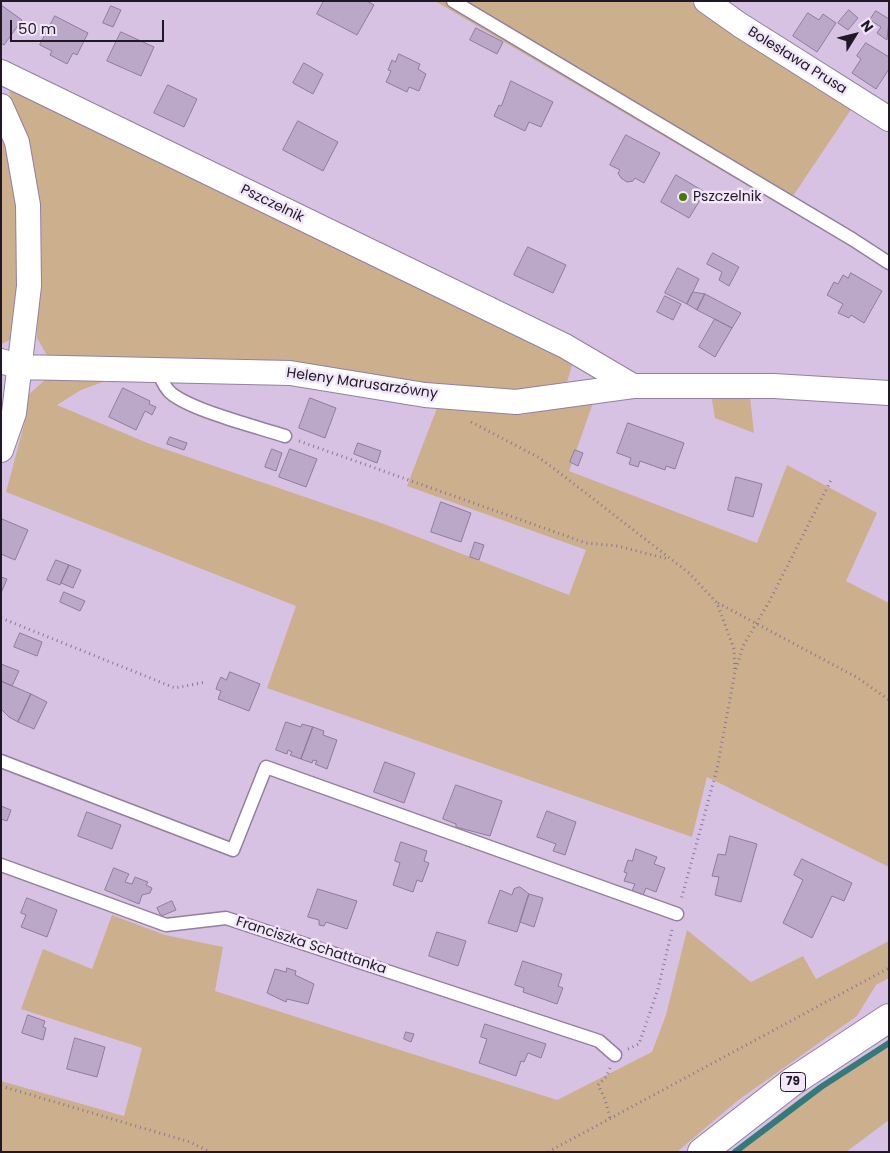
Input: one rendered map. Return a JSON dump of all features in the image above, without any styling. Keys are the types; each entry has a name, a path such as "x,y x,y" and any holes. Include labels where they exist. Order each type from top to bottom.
{"main road":[{"name":"79","path":"702,1152 792,1082 889,1018"}],"street":[{"name":"Bolesława Prusa","path":"706,1 740,25 889,119"},
{"name":"Pszczelnik","path":"1,72 565,346 633,386"},
{"path":"1,106 17,142 28,205 29,286 10,364 14,414 1,450"},
{"name":"Heleny Marusarzówny","path":"10,364 158,371 290,373 425,395 516,402 633,386"},
{"path":"633,386 774,386 889,393"}],"lane":[{"path":"453,1 852,239 889,264"},
{"path":"158,371 164,385 172,394 201,408 285,436"},
{"path":"1,761 233,850 266,767 677,914"},
{"name":"Franciszka Schattanka","path":"1,865 166,925 226,918 599,1042 615,1055"}],"path":[{"path":"464,418 538,457 689,574 717,603 858,678 889,700"},
{"path":"285,436 586,543 618,546 671,560"},
{"path":"610,1118 605,1100 598,1086 606,1077 615,1055 639,1044 658,989 717,769 735,672 743,646 769,602 831,480"},
{"path":"717,603 734,649 735,672"},
{"path":"1,618 175,688 206,682"},
{"path":"548,1152 889,968"},
{"path":"1,1086 190,1142 210,1152"}],"shaded area":[{"path":"435,1 690,1 704,14 852,108 785,208"},
{"path":"15,89 560,353 572,366 567,382 509,392 48,357 37,338 38,285 25,137 9,92"},
{"path":"1,131 10,155 19,207 20,261 12,339 1,344"},
{"path":"46,379 111,379 81,390 57,405 150,444 384,524 569,595 586,550 407,486 437,408 515,412 593,403 569,471 757,543 787,465 877,513 846,581 889,603 889,867 707,777 692,837 267,688 296,606 6,492 25,421 29,394"},
{"path":"711,394 750,397 754,433 715,418"},
{"path":"112,915 165,935 223,947 215,991 557,1100 652,1052 666,1015 687,930 751,982 803,956 816,979 889,941 889,978 876,985 857,1016 737,1101 677,1152 1,1152 1,1081 124,1116 142,1048 21,1009 43,949 92,969"},
{"path":"889,1041 889,1120 846,1152 737,1152 790,1106"}],"building":[{"path":"324,1 367,1 374,5 357,35 317,14"},
{"path":"1,5 22,20 4,45 1,43"},
{"path":"111,6 121,10 113,27 103,23"},
{"path":"849,10 858,18 848,30 838,23"},
{"path":"876,11 889,19 887,40 877,33 881,27 870,20"},
{"path":"808,13 819,20 823,14 836,23 817,52 793,36"},
{"path":"55,16 88,33 77,55 73,53 67,64 50,55 52,51 40,45"},
{"path":"476,28 503,42 497,54 470,40"},
{"path":"121,32 154,47 141,76 107,61"},
{"path":"866,43 889,57 889,69 876,89 852,73 861,59 857,56"},
{"path":"399,54 420,64 418,69 426,74 419,91 409,87 407,92 386,82 391,71 388,70 392,60 395,62"},
{"path":"304,63 323,74 313,94 293,83"},
{"path":"511,81 553,102 541,127 529,122 525,131 494,116 499,105 501,106"},
{"path":"168,85 197,99 184,127 154,113"},
{"path":"298,121 338,142 323,171 283,150"},
{"path":"626,135 660,153 644,183 635,178 633,181 627,182 618,173 620,170 610,165"},
{"name":"Pszczelnik","path":"676,175 705,192 689,218 661,202"},
{"path":"528,247 566,265 553,293 514,275"},
{"path":"713,253 739,267 729,286 719,280 722,272 707,264"},
{"path":"678,268 699,279 687,304 665,293"},
{"path":"851,273 882,291 864,323 851,315 849,318 838,313 843,304 827,295 834,282 838,284 843,275 848,278"},
{"path":"693,292 705,294 697,310 687,304"},
{"path":"705,294 741,313 732,328 697,310"},
{"path":"665,296 681,304 673,320 657,312"},
{"path":"715,319 732,328 715,357 699,347"},
{"path":"123,388 150,401 149,404 156,407 152,415 145,411 136,430 109,417"},
{"path":"310,398 336,408 325,438 299,428"},
{"path":"628,423 684,443 675,469 666,466 665,470 640,461 638,467 629,464 631,458 617,453"},
{"path":"170,437 187,443 184,450 167,444"},
{"path":"358,443 381,451 377,463 354,454"},
{"path":"272,449 282,453 276,471 265,467"},
{"path":"290,449 317,459 306,487 279,477"},
{"path":"575,450 583,453 578,466 570,462"},
{"path":"736,477 762,484 753,517 728,510"},
{"path":"441,502 471,513 461,542 431,532"},
{"path":"2,519 28,530 15,560 1,554"},
{"path":"475,542 484,545 479,560 470,557"},
{"path":"56,560 69,565 60,585 47,580"},
{"path":"69,565 81,570 73,588 61,583"},
{"path":"1,577 7,579 1,593"},
{"path":"64,592 85,601 80,611 60,602"},
{"path":"20,633 42,642 37,656 14,647"},
{"path":"1,664 19,671 12,686 1,681"},
{"path":"230,672 260,684 249,711 218,699 221,691 216,689 218,683 221,677 226,680"},
{"path":"1,681 31,694 18,722 1,709"},
{"path":"31,694 47,702 34,729 18,722"},
{"path":"286,722 301,727 302,724 313,727 301,759 290,755 292,752 288,750 287,754 276,750"},
{"path":"313,727 324,731 323,735 337,740 327,769 315,764 317,761 313,760 312,763 301,759"},
{"path":"385,762 415,773 404,803 374,792"},
{"path":"456,785 502,801 490,836 456,827 456,824 443,819"},
{"path":"1,806 11,810 7,821 1,819"},
{"path":"547,811 576,822 565,855 553,851 556,844 537,837"},
{"path":"87,812 121,825 112,849 78,836"},
{"path":"730,836 757,844 741,902 715,895 719,877 712,876 718,854 725,855"},
{"path":"401,842 427,851 424,861 429,863 422,882 417,880 413,892 393,885 400,863 395,861"},
{"path":"636,849 657,857 654,864 665,868 656,892 646,888 643,895 632,891 635,884 624,881 627,873 624,872 628,860 632,861"},
{"path":"802,859 852,883 844,901 832,896 812,938 783,923 803,880 794,875"},
{"path":"114,868 129,874 125,882 132,884 135,877 148,882 146,885 152,888 150,893 142,895 139,904 105,890"},
{"path":"520,887 529,894 517,932 488,923 500,890 512,895 514,889"},
{"path":"318,889 357,901 347,929 326,922 324,926 319,925 319,920 308,917"},
{"path":"529,894 543,898 534,927 520,922"},
{"path":"27,898 57,910 47,937 21,927 26,915 21,913"},
{"path":"172,901 176,910 161,916 157,908"},
{"path":"437,932 466,941 458,966 429,956"},
{"path":"523,961 562,974 558,986 563,988 557,1004 523,992 524,988 515,985"},
{"path":"287,968 296,971 295,975 314,984 308,1004 287,999 286,1002 267,993 275,969 286,972"},
{"path":"28,1015 45,1021 43,1027 46,1028 43,1040 22,1033"},
{"path":"485,1024 546,1044 541,1058 528,1053 524,1062 521,1061 516,1076 479,1063 487,1039 481,1037"},
{"path":"406,1032 414,1034 411,1042 404,1039"},
{"path":"75,1038 105,1047 97,1077 67,1069"}],"waterway":[{"path":"735,1152 821,1087 889,1043"}],"place":[{"name":"Pszczelnik","path":"683,197"}]}
